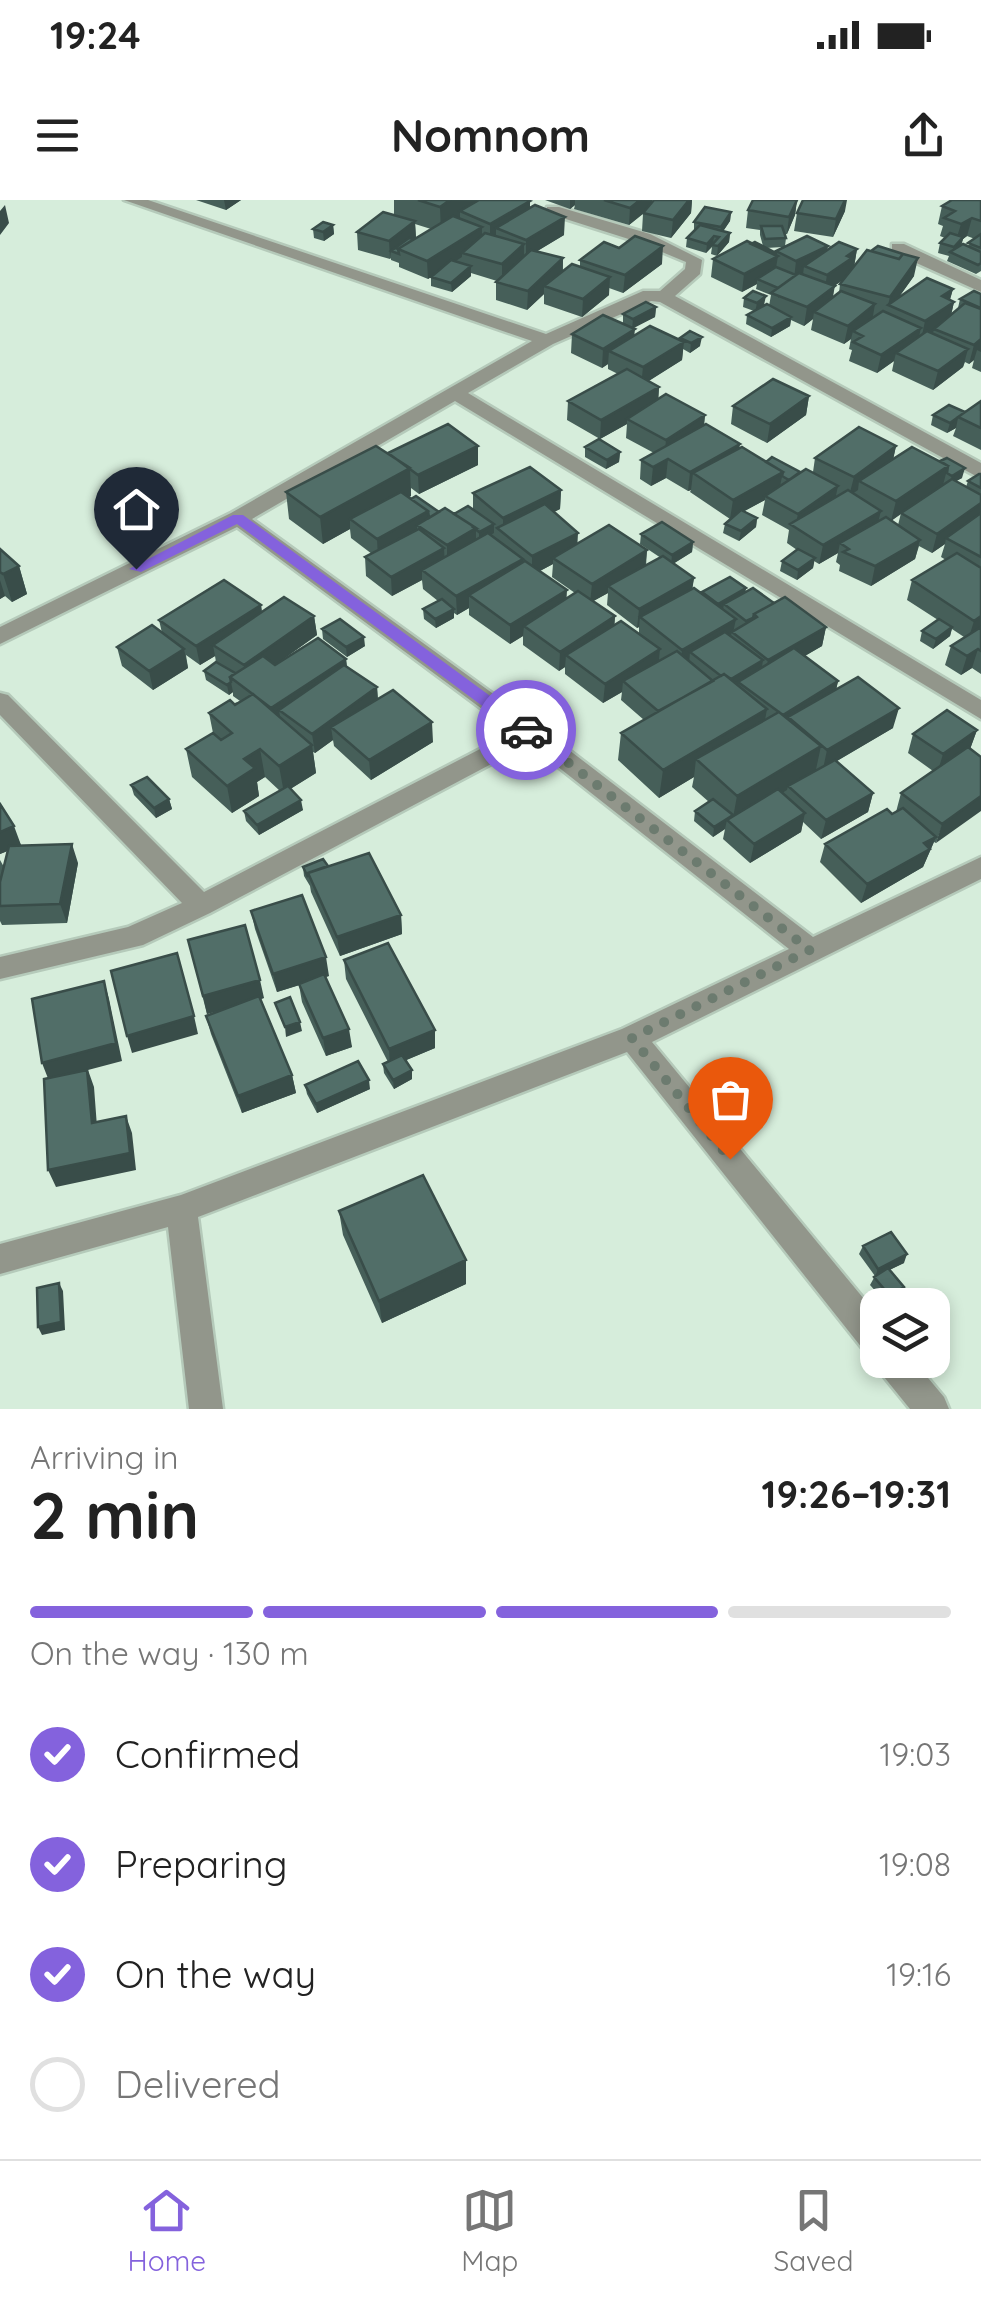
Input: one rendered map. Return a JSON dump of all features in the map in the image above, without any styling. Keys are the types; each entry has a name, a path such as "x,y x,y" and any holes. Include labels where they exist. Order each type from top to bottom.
{"street":[{"path":"132,200 547,340"},
{"path":"553,210 644,238 694,260 694,270 664,296"},
{"path":"898,248 981,287"},
{"path":"0,636 238,518 458,395 547,340 649,295 664,296 981,471"},
{"path":"458,395 981,711"},
{"path":"238,518 530,733 810,950"},
{"path":"0,702 201,906"},
{"path":"0,968 133,936 201,906 530,733"},
{"path":"0,1259 181,1209 632,1038 981,867"},
{"path":"632,1038 860,1320"},
{"path":"181,1209 206,1409"},
{"path":"907,1378 932,1409"}],"building":[{"path":"418,200 450,200 440,207"},
{"path":"479,200 530,201 490,224 460,211"},
{"path":"604,200 640,200 630,208"},
{"path":"654,200 689,200 673,220 643,213"},
{"path":"753,200 797,200 789,217 748,210"},
{"path":"803,200 845,200 836,219 797,213"},
{"path":"952,200 981,200 981,221 972,218 961,224 944,218 955,211 942,206"},
{"path":"535,205 565,217 526,240 496,228"},
{"path":"705,207 731,212 721,227 694,222"},
{"path":"383,212 415,221 389,241 357,232"},
{"path":"453,216 482,227 427,261 398,249"},
{"path":"323,222 333,225 323,232 313,229"},
{"path":"700,225 730,233 718,246 712,245 719,237 714,236 707,244 687,238"},
{"path":"761,226 782,226 786,238 765,239"},
{"path":"485,233 524,244 502,264 462,253"},
{"path":"950,233 963,237 954,247 940,243"},
{"path":"981,234 981,248 968,243"},
{"path":"635,236 663,246 625,275 580,260 604,242 619,248"},
{"path":"807,236 828,246 796,261 776,251"},
{"path":"409,238 414,239 398,249 399,254 391,251"},
{"path":"747,241 778,256 744,274 713,259"},
{"path":"755,242 776,253 775,255 751,244"},
{"path":"839,242 857,249 847,256 852,258 827,275 804,266"},
{"path":"963,244 981,252 981,263 950,252"},
{"path":"878,246 903,254 899,259 871,251"},
{"path":"531,250 563,258 528,291 496,282"},
{"path":"867,250 899,259 903,254 918,258 890,297 840,284"},
{"path":"451,260 471,266 451,283 431,277"},
{"path":"572,264 610,277 583,299 544,286"},
{"path":"776,267 796,275 778,288 757,279"},
{"path":"799,273 835,286 807,307 771,293"},
{"path":"927,278 953,289 942,296 954,302 925,321 888,305"},
{"path":"753,291 766,296 757,303 744,298"},
{"path":"841,291 875,304 848,326 814,312"},
{"path":"974,291 981,294 981,308 960,299"},
{"path":"646,302 656,307 633,319 623,314"},
{"path":"965,303 981,309 981,339 974,345 934,329"},
{"path":"767,304 791,317 772,328 747,315"},
{"path":"883,311 921,328 881,355 853,342 863,336 853,331"},
{"path":"603,315 635,329 603,349 572,334"},
{"path":"650,326 684,342 643,367 609,351"},
{"path":"690,331 702,337 691,343 680,338"},
{"path":"927,331 968,349 938,371 896,353"},
{"path":"627,369 659,387 601,420 568,401"},
{"path":"773,379 809,396 770,424 733,406"},
{"path":"666,394 705,415 666,440 627,419"},
{"path":"981,401 981,428 958,417"},
{"path":"949,405 965,412 950,423 933,415"},
{"path":"448,424 478,446 418,475 388,453"},
{"path":"706,424 740,444 690,472 668,459 653,467 641,460"},
{"path":"859,427 896,446 854,477 815,458"},
{"path":"599,439 620,452 607,460 585,447"},
{"path":"376,446 410,468 320,517 286,492"},
{"path":"742,447 783,472 733,500 693,473"},
{"path":"912,447 948,466 896,501 859,481"},
{"path":"772,457 800,472 789,480 766,462"},
{"path":"947,458 965,468 952,476 947,473 948,466 940,461"},
{"path":"530,467 561,490 503,518 473,493"},
{"path":"806,469 838,486 798,514 765,496"},
{"path":"981,474 981,488 968,481"},
{"path":"952,479 981,495 981,503 937,534 901,513"},
{"path":"848,490 881,511 823,545 790,524"},
{"path":"401,492 428,511 377,539 350,519"},
{"path":"416,496 439,512 429,518 428,511 411,499"},
{"path":"545,504 578,533 532,556 497,528"},
{"path":"468,506 494,524 479,532 454,514"},
{"path":"445,508 476,528 447,545 417,525"},
{"path":"741,510 757,518 741,531 725,524"},
{"path":"981,513 981,557 946,538"},
{"path":"886,517 920,540 875,566 843,552 849,549 840,543"},
{"path":"662,522 693,542 672,555 641,534"},
{"path":"609,525 647,550 592,584 553,558"},
{"path":"419,529 444,548 391,577 365,557"},
{"path":"488,533 523,559 456,596 422,570"},
{"path":"0,549 19,566 0,572"},
{"path":"798,549 815,558 798,570 782,561"},
{"path":"957,553 981,568 981,616 974,621 912,580"},
{"path":"663,556 694,578 639,609 608,586"},
{"path":"525,561 567,590 510,625 469,595"},
{"path":"730,577 746,588 718,604 702,592"},
{"path":"224,580 261,605 196,646 159,620"},
{"path":"694,588 736,619 682,650 640,617"},
{"path":"753,588 774,603 746,621 724,604"},
{"path":"578,591 615,616 560,652 524,626"},
{"path":"284,597 314,616 244,665 213,645"},
{"path":"785,597 826,627 768,660 732,632"},
{"path":"442,599 454,609 435,619 423,609"},
{"path":"340,619 364,637 346,647 322,629"},
{"path":"939,619 952,627 936,639 922,631"},
{"path":"621,621 660,649 605,684 566,655"},
{"path":"152,625 184,649 149,671 117,647"},
{"path":"981,627 981,651 967,656 951,646"},
{"path":"725,632 763,660 731,679 690,652"},
{"path":"318,638 346,659 271,708 230,677 263,656 275,665"},
{"path":"794,648 838,681 783,715 738,682"},
{"path":"677,651 713,681 658,711 623,681"},
{"path":"216,662 235,673 227,685 204,671"},
{"path":"344,665 377,687 312,734 279,710"},
{"path":"724,674 767,709 663,770 621,733"},
{"path":"858,677 899,708 827,750 788,717"},
{"path":"393,690 432,722 369,760 331,727"},
{"path":"253,694 312,745 279,766 260,749 244,759 255,768 227,786 186,749 213,733 221,740 232,733 209,713 230,700 235,705"},
{"path":"947,710 977,730 943,754 913,734"},
{"path":"779,712 821,746 737,796 696,759"},
{"path":"968,747 981,757 981,796 942,824 901,793"},
{"path":"835,760 873,793 826,820 788,786"},
{"path":"147,777 169,799 154,808 131,785"},
{"path":"288,786 301,800 257,825 244,811"},
{"path":"778,789 805,813 754,844 727,820"},
{"path":"713,799 733,815 714,827 695,811"},
{"path":"0,804 14,826 0,832"},
{"path":"903,808 936,837 924,843 930,849 867,884 825,844 887,809 892,814"},
{"path":"72,844 60,904 0,906 0,882 9,846"},
{"path":"369,853 401,915 337,937 308,873"},
{"path":"323,859 328,866 308,873 308,877 303,867"},
{"path":"302,895 326,957 273,974 251,911"},
{"path":"245,925 260,980 203,996 188,940"},
{"path":"388,943 435,1030 389,1049 344,960"},
{"path":"177,953 194,1016 127,1036 111,971"},
{"path":"324,974 349,1029 323,1038 299,984"},
{"path":"104,981 116,1043 42,1063 32,999"},
{"path":"259,996 292,1075 238,1096 206,1016"},
{"path":"290,997 300,1022 285,1027 275,1003"},
{"path":"402,1055 412,1070 393,1080 383,1064"},
{"path":"358,1061 369,1080 316,1104 305,1085"},
{"path":"87,1070 92,1123 126,1116 130,1153 48,1170 44,1079"},
{"path":"423,1175 466,1260 379,1301 339,1211"},
{"path":"891,1232 907,1254 878,1269 863,1246"},
{"path":"888,1268 904,1287 883,1288 874,1277"},
{"path":"59,1283 61,1322 38,1327 37,1288"}],"way so far":[{"path":"526,730 810,950 632,1038 730,1159"}],"route":[{"path":"136,569 238,518 526,730"}]}
